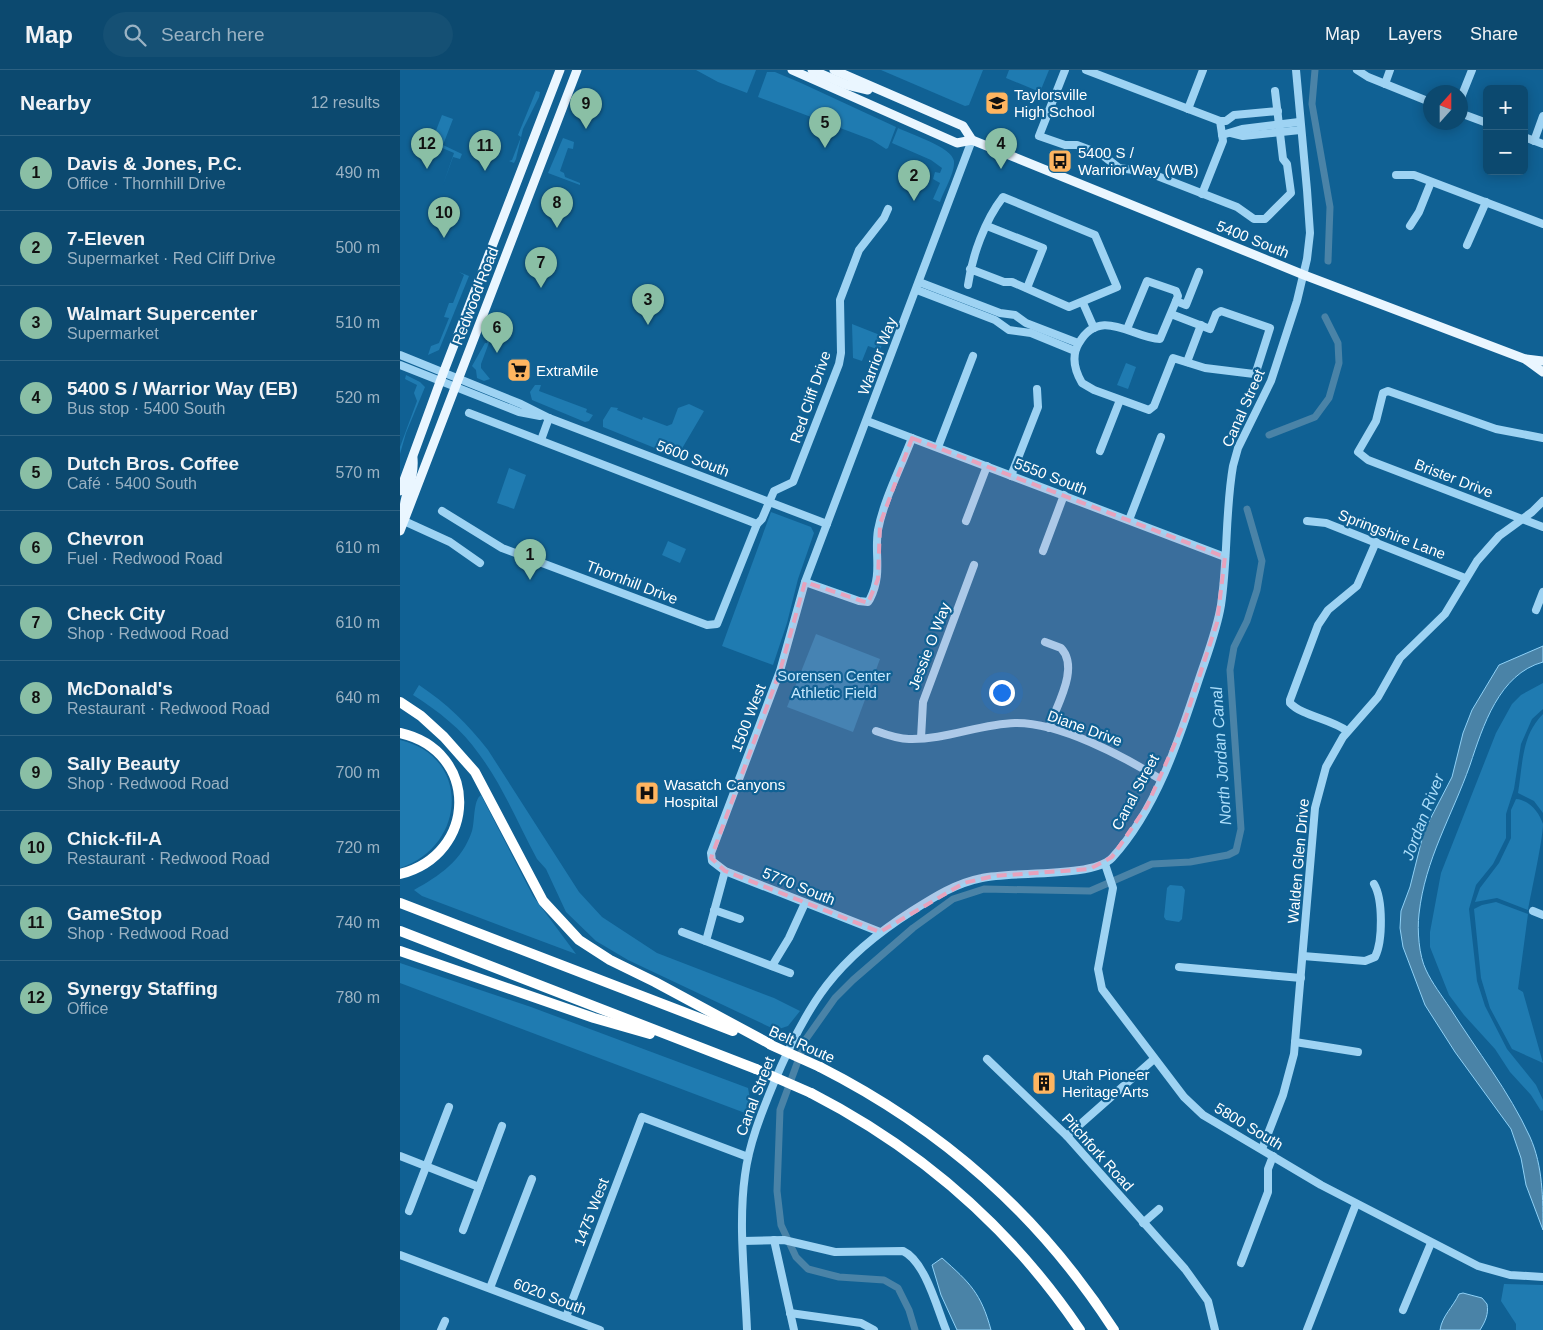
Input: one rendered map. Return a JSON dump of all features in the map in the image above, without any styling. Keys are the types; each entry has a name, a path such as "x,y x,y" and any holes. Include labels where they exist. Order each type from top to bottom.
{"highway":[{"path":"400,702 421,716 444,736 475,772 543,901 579,940 610,960 656,982 770,1045"},
{"path":"400,733 425,742 444,758 456,783 459,800 458,819 447,845 425,865 400,874"},
{"name":"Belt Route","path":"400,903 770,1045 820,1067 865,1090 907,1116 980,1172 1038,1230 1089,1293 1114,1330"},
{"path":"400,931 756,1069 811,1093 854,1116 903,1147 958,1190 1025,1258 1080,1330"},
{"path":"400,951 594,1018 712,1052"}],"main road":[{"name":"Redwood Road","path":"400,491 442,375 560,70"},
{"name":"Redwood Road","path":"400,532 456,381 577,70"},
{"name":"5400 South","path":"792,70 957,143 972,140 1304,275 1525,359 1543,361"},
{"path":"812,70 847,85 887,94"},
{"name":"5400 South","path":"834,70 963,126 972,140"},
{"name":"5400 South","path":"1525,359 1543,372"},
{"path":"404,521 403,505 414,473 413,454"}],"street":[{"path":"1065,70 1039,136 1065,145 1077,145 1101,154 1120,168 1147,172 1237,207 1254,219 1265,220 1291,194 1275,91"},
{"path":"1088,70 1220,121 1226,121 1234,115 1278,111"},
{"path":"1188,109 1203,70"},
{"name":"Canal Street","path":"747,1330 743,1190 748,1157 768,1097 793,1039 809,1009 829,982 880,932 944,892 969,881 1006,874 1090,869 1105,864 1135,826 1160,779 1184,723 1208,652 1220,608 1233,466 1238,448 1271,381 1304,275 1310,233 1296,70"},
{"path":"1357,70 1423,99"},
{"path":"1385,84 1390,70"},
{"path":"1466,85 1472,70"},
{"path":"1468,116 1483,122"},
{"path":"1534,141 1543,116"},
{"path":"1202,194 1223,141 1220,121"},
{"path":"1222,135 1242,128 1300,126"},
{"path":"1528,139 1543,144"},
{"name":"Warrior Way","path":"805,582 972,140"},
{"path":"1396,175 1410,174 1543,224"},
{"path":"1410,226 1419,212 1431,182"},
{"path":"968,285 970,269 992,213 1003,197 1095,236 1116,287 1069,307 1027,288 970,269"},
{"path":"1467,245 1486,202"},
{"name":"Red Cliff Drive","path":"769,502 776,489 793,482 839,364 841,353 840,300 859,250 884,218 888,209"},
{"path":"987,226 1043,248 1027,288"},
{"path":"1176,301 1186,305 1199,272"},
{"path":"1127,329 1147,281 1176,291 1178,296 1160,339 1106,325 1094,328 1077,347 1075,366 1082,383 1120,400 1150,410 1173,358 1205,368 1254,374 1258,370 1270,328 1221,310 1216,314 1210,328 1171,314"},
{"path":"918,286 1000,313 1014,315 1026,323 1077,347"},
{"path":"918,286 995,320 1009,330 1030,333 1077,347"},
{"path":"1083,302 1094,328"},
{"path":"1187,362 1202,325"},
{"name":"5600 South","path":"400,355 456,381 549,418 827,524"},
{"path":"938,447 973,356"},
{"name":"5600 South","path":"400,365 442,375"},
{"path":"1012,476 1038,407 1038,389"},
{"name":"Brister Drive","path":"1543,438 1496,429 1388,390 1383,393 1376,421 1358,452 1368,460 1543,527"},
{"path":"1100,451 1120,400"},
{"path":"470,413 757,524"},
{"path":"541,440 549,418"},
{"name":"5550 South","path":"867,421 1226,557"},
{"path":"1129,520 1161,437"},
{"path":"805,582 859,601 868,602 878,579 880,524 912,438"},
{"path":"966,522 987,466"},
{"path":"1043,551 1064,495"},
{"name":"Walden Glen Drive","path":"1262,1150 1286,1085 1295,1042 1304,956 1316,799 1330,759 1347,731 1378,697 1395,665 1406,650 1445,614 1464,578 1499,536 1543,501"},
{"name":"Thornhill Drive","path":"442,511 502,548 710,626 717,624 720,619 757,524 762,519 769,502"},
{"path":"404,521 450,542 480,564"},
{"name":"Springshire Lane","path":"1307,521 1326,523 1464,578"},
{"path":"1347,731 1338,725 1294,707 1290,700 1318,625 1328,610 1357,586 1376,542"},
{"name":"Jessie O Way","path":"921,738 923,702 974,565"},
{"name":"1500 West","path":"712,861 713,846 789,644 805,582"},
{"path":"1536,610 1543,592"},
{"path":"1044,642 1061,648 1068,663 1067,677 1048,728"},
{"name":"Diane Drive","path":"876,731 900,738 921,738 1006,724 1031,724 1048,728 1117,754 1160,779"},
{"name":"5770 South","path":"712,861 725,872 880,932"},
{"name":"5800 South","path":"1105,864 1113,888 1098,969 1100,981 1106,995 1154,1059 1184,1097 1203,1115 1356,1204 1478,1266 1510,1275 1543,1277"},
{"path":"706,941 725,872"},
{"path":"1304,956 1365,961 1375,957 1378,947 1380,900 1374,884"},
{"path":"772,966 789,938 804,903"},
{"path":"714,910 740,919"},
{"path":"1533,911 1543,915"},
{"path":"682,932 790,973"},
{"path":"1179,967 1302,978"},
{"path":"1295,1042 1358,1052"},
{"name":"Pitchfork Road","path":"987,1059 1067,1136 1199,1287 1211,1309 1215,1330"},
{"path":"1067,1136 1154,1059"},
{"path":"409,1211 449,1106"},
{"name":"1475 West","path":"566,1316 642,1117 748,1157"},
{"path":"463,1230 502,1126"},
{"path":"400,1156 479,1186"},
{"path":"1241,1263 1268,1192 1268,1169 1273,1156"},
{"path":"490,1288 532,1179"},
{"path":"1307,1330 1356,1204"},
{"path":"1143,1223 1159,1208"},
{"path":"774,1240 794,1330"},
{"path":"743,1241 784,1240 835,1252 891,1250 907,1253 920,1268 946,1330"},
{"path":"1403,1310 1432,1243"},
{"name":"6020 South","path":"400,1255 600,1330"},
{"path":"790,1313 858,1322 874,1330"},
{"path":"441,1330 445,1321"}],"highlighted area":[{"path":"912,438 1225,557 1217,623 1184,723 1147,806 1112,857 1090,869 994,876 964,883 880,932 725,871 711,858 780,671 805,582 868,603 878,579 880,524"}],"green space":[{"path":"696,70 756,70 747,93 718,82"},
{"path":"881,70 983,70 969,105 965,106"},
{"path":"1009,70 1049,70 1040,92 1006,78"},
{"path":"767,72 775,72 801,83 896,127 888,148 886,149 872,140 758,97"},
{"path":"536,91 540,92 539,97 523,129 516,159 514,163 509,161 512,160 521,137 518,135"},
{"path":"442,115 453,119 443,145 462,154 460,159 453,157 443,185 454,153 426,141 427,139 432,141"},
{"path":"898,128 939,146 952,156 954,161 953,171 940,202 933,199 940,183 933,179 935,172 940,173 942,168 931,160 892,143"},
{"path":"563,138 574,142 573,149 568,148 560,171 564,173 565,177 580,183 580,185 548,173"},
{"path":"459,272 469,276 439,350 428,355 431,346 439,343 449,318 444,317 449,303 453,303 464,275"},
{"path":"494,313 499,316 481,364 481,368 490,379 484,381 477,378 476,370 472,366 485,343 487,343 489,332 492,330 491,324"},
{"path":"852,324 885,337 880,350 868,346 862,361 853,358"},
{"path":"1126,363 1136,367 1128,389 1117,385"},
{"path":"406,375 420,382 425,387 406,433 400,454 400,447 417,401 414,393 417,385 405,379"},
{"path":"535,385 541,385 539,391 587,409 586,412 593,415 589,421 585,422 532,400 530,392"},
{"path":"689,404 704,411 677,457 603,427 603,420 611,407 618,408 617,410 642,420 643,417 667,426 672,424 678,408"},
{"path":"509,468 526,475 514,509 497,503"},
{"path":"771,512 811,527 814,533 798,579 787,623 773,665 722,646"},
{"path":"668,541 686,549 680,563 662,555"},
{"name":"Sorensen Center Athletic Field","path":"816,634 880,659 853,732 787,707"},
{"path":"1543,683 1543,709 1532,719 1521,744 1514,789 1506,814 1506,838 1493,864 1476,885 1469,909 1477,981 1485,1006 1507,1049 1536,1085 1543,1100 1543,1110 1541,1111 1531,1095 1510,1072 1495,1049 1464,1015 1449,995 1430,947 1430,932 1441,873 1496,733 1512,704 1521,695"},
{"path":"419,685 456,714 488,750 579,892 602,917 657,953 774,998 800,1011 788,1026 776,1030 628,960 596,941 566,912 546,869 537,859 488,766 465,736 449,721 413,695"},
{"path":"1543,714 1543,813 1534,801 1518,793 1522,761 1527,741"},
{"path":"400,740 423,749 439,764 449,782 452,802 448,822 438,841 422,857 400,868"},
{"path":"481,795 533,896 576,954 422,896 414,890 441,873 462,851 472,831 475,806"},
{"path":"1516,799 1533,807 1543,824 1528,910 1497,898 1475,902 1480,888 1499,863 1511,838 1511,810"},
{"path":"1170,885 1182,886 1185,890 1182,919 1179,922 1166,920 1164,917 1167,888"},
{"path":"1496,902 1528,914 1518,989 1523,992 1543,1063 1512,1049 1490,1008 1481,978 1474,909"},
{"path":"400,963 531,1007 748,1088 753,1116 400,983"},
{"path":"1504,1284 1543,1285 1543,1330 1516,1330 1516,1324 1501,1301"}],"shaded area":[{"path":"1543,646 1543,662 1528,668 1515,678 1504,690 1487,718 1463,784 1433,856 1422,894 1418,928 1422,958 1428,975 1503,1087 1530,1137 1540,1171 1543,1230 1526,1185 1521,1158 1511,1129 1455,1052 1425,1005 1403,947 1400,928 1401,911 1410,887 1424,831 1452,777 1463,733 1472,710 1499,665"},
{"path":"942,1258 973,1290 983,1307 991,1330 957,1330 941,1295 932,1265"},
{"path":"1463,1293 1482,1298 1487,1304 1486,1318 1480,1330 1440,1330 1445,1316 1459,1294"}],"waterway":[{"name":"North Jordan Canal","path":"1315,70 1312,104 1330,207 1328,261"},
{"name":"North Jordan Canal","path":"1269,435 1315,417 1329,398 1339,363 1338,343 1325,317"},
{"name":"North Jordan Canal","path":"915,1330 909,1310 898,1288 884,1280 839,1277 808,1269 796,1257 781,1225 777,1191 780,1110 806,1039 835,998 853,980 913,928 953,899 984,889 1090,891 1152,864 1190,862 1228,855 1236,851 1241,829 1230,670 1234,647 1247,621 1257,590 1262,561 1247,509"}],"place":[{"name":"Taylorsville High School","path":"997,103"},
{"name":"Sally Beauty","path":"586,129"},
{"name":"Dutch Bros. Coffee","path":"825,148"},
{"name":"5400 S / Warrior Way (WB)","path":"1060,161"},
{"name":"Synergy Staffing","path":"427,169"},
{"name":"5400 S / Warrior Way (EB)","path":"1001,169"},
{"name":"GameStop","path":"485,171"},
{"name":"7-Eleven","path":"914,201"},
{"name":"McDonald's","path":"557,228"},
{"name":"Chick-fil-A","path":"444,238"},
{"name":"Check City","path":"541,288"},
{"name":"Walmart Supercenter","path":"648,325"},
{"name":"Chevron","path":"497,353"},
{"name":"ExtraMile","path":"519,370"},
{"name":"Davis & Jones, P.C.","path":"530,580"},
{"name":"Wasatch Canyons Hospital","path":"647,793"},
{"name":"Utah Pioneer Heritage Arts","path":"1044,1083"}],"water label":[{"name":"Jordan River","path":"1423,817"}]}
